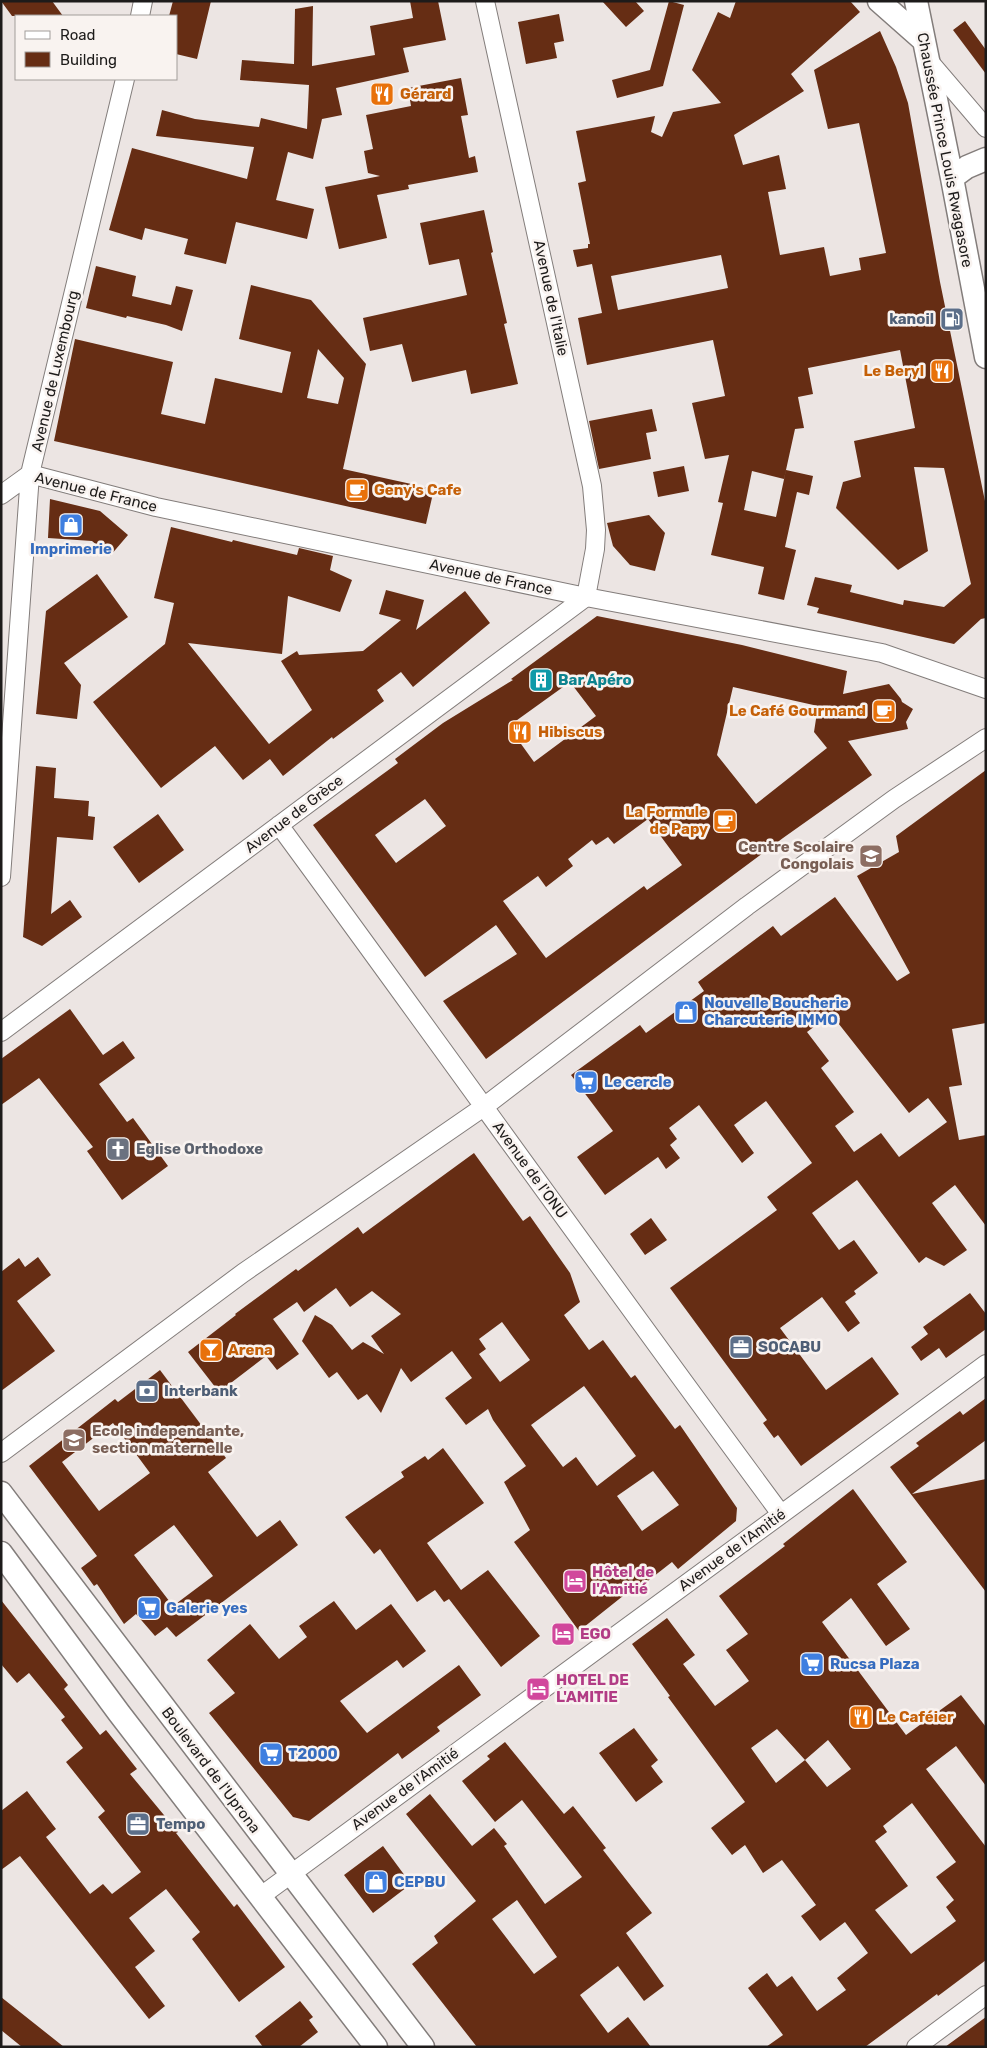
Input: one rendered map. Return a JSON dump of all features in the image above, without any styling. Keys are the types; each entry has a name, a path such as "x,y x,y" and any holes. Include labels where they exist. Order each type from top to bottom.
{"street":[{"path":"140,15 143,1"},
{"name":"Avenue de l'Italie","path":"485,1 592,486 596,549 586,597"},
{"path":"879,1 924,49 986,128"},
{"name":"Chaussée Prince Louis Rwagasore","path":"916,1 986,357"},
{"name":"Avenue de Luxembourg","path":"1,877 30,474 125,80"},
{"path":"952,178 967,167 986,159"},
{"name":"Avenue de France","path":"1,495 30,474 156,508 586,597 882,653 986,690"},
{"name":"Avenue de Grèce","path":"1,1032 586,597"},
{"path":"1,1453 243,1273 485,1106 747,906 894,799 986,738"},
{"name":"Avenue de l'ONU","path":"279,825 485,1106 627,1306 781,1514"},
{"name":"Avenue de l'Amitié","path":"261,1896 986,1364"},
{"name":"Boulevard de l'Uprona","path":"1,1493 423,2047"},
{"path":"1,1553 119,1713 376,2047"},
{"path":"916,2047 986,1996"}],"building":[{"path":"1,1 52,1 62,15 15,15 12,16"},
{"path":"173,1 211,1 197,59 178,54 178,15 169,15"},
{"path":"410,1 438,1 446,40 403,48 409,72 336,88 342,115 322,119 313,159 288,152 276,200 314,209 307,239 236,222 226,264 184,254 188,239 145,228 142,240 109,230 132,148 247,179 254,147 156,136 162,110 195,119 259,127 261,118 307,129 309,85 240,80 242,60 294,64 295,9 313,6 312,66 375,55 370,26 413,18"},
{"path":"602,1 635,1 644,11 626,27"},
{"path":"669,1 684,5 663,86 617,98 612,80 650,70"},
{"path":"736,1 850,1 860,12 791,74 804,91 734,135 743,165 779,155 786,189 768,192 780,255 824,247 830,276 861,270 859,258 886,253 859,123 828,129 814,70 880,31 896,67 908,103 940,282 986,506 986,618 981,619 954,644 817,613 819,608 807,605 815,577 852,585 850,592 903,605 904,600 944,607 971,584 944,468 914,467 928,551 898,570 836,508 843,482 861,477 854,441 915,428 900,350 808,368 813,394 798,397 804,428 795,429 784,479 752,471 744,510 776,517 786,470 813,476 809,495 797,492 785,547 796,550 784,600 758,594 764,567 711,555 723,503 718,502 729,455 705,459 692,403 725,396 713,340 587,365 578,318 602,313 592,264 577,267 573,250 588,248 588,244 590,244 578,183 586,181 576,131 655,116 651,132 662,137 673,112 721,103 692,70 718,12 730,18","holes":["721,255 728,288 618,310 611,276"]},
{"path":"559,14 564,41 554,43 557,58 526,64 518,22"},
{"path":"965,21 986,50 986,74 953,30"},
{"path":"461,78 468,115 461,116 469,158 475,156 478,172 408,185 409,189 377,195 387,238 339,249 325,187 380,176 368,173 364,151 373,149 366,115 411,106 408,88"},
{"path":"484,210 493,252 491,253 507,323 504,324 518,384 471,394 466,370 412,382 402,344 370,351 363,318 467,295 459,259 429,265 420,223"},
{"path":"96,266 136,276 132,296 171,305 176,286 193,290 182,331 166,325 86,308"},
{"path":"251,285 311,300 366,364 343,469 434,489 426,524 54,441 75,339 173,362 161,414 205,424 215,378 282,393 291,352 239,339","holes":["318,349 344,378 338,404 307,398"]},
{"path":"652,409 657,431 646,433 651,459 599,469 589,421"},
{"path":"684,466 689,491 658,497 653,472"},
{"name":"Imprimerie","path":"50,499 100,511 128,535 110,556 92,541 48,538"},
{"path":"649,515 665,533 655,571 630,565 613,546 607,523"},
{"path":"171,527 297,555 299,548 333,556 330,570 352,580 340,612 288,596 282,654 188,643 269,744 312,710 281,661 297,651 299,655 363,651 401,620 379,614 386,590 424,600 416,630 465,591 490,623 413,687 401,672 377,690 384,701 333,739 332,737 283,776 270,759 243,780 215,746 161,788 93,702 165,644 174,603 154,598"},
{"path":"97,574 128,617 64,663 81,685 77,719 36,714 46,611"},
{"path":"597,616 742,645 847,671 843,694 889,684 902,702 913,709 906,722 908,729 848,741 872,775 783,838 486,1059 443,1001 517,954 496,925 425,977 313,825 398,763 395,759 443,723 513,680 511,679","holes":["570,682 596,716 534,762 511,730 515,727 513,723","733,687 818,706 814,732 827,748 756,804 717,755","425,799 446,826 396,863 375,835","648,819 682,865 647,890 644,886 546,958 503,901 538,876 546,887 573,866 568,859 592,840 596,845 608,837 614,844"]},
{"path":"36,766 56,768 54,798 89,801 88,816 95,817 93,840 57,837 51,914 70,900 82,917 42,946 23,937"},
{"path":"986,770 986,1023 952,1029 962,1085 949,1087 959,1140 986,1135 986,1226 955,1185 932,1203 967,1250 944,1266 926,1257 919,1263 857,1180 812,1213 839,1250 854,1240 878,1273 854,1291 856,1294 845,1302 860,1323 848,1332 822,1297 780,1328 826,1390 872,1357 899,1394 801,1466 778,1435 774,1438 763,1423 767,1420 670,1288 777,1210 767,1197 812,1163 766,1101 734,1125 754,1153 742,1163 699,1105 669,1128 677,1139 670,1145 680,1158 666,1169 658,1157 605,1195 577,1157 613,1131 571,1075 640,1025 646,1033 704,991 698,982 773,926 781,936 835,897 897,981 910,973 857,876 899,852 896,836","holes":["831,1014 909,1113 928,1098 947,1122 899,1157 881,1133 854,1152 835,1126 854,1112 821,1068 829,1061 807,1032"]},
{"path":"158,814 184,850 139,883 113,847"},
{"path":"70,1009 103,1055 123,1041 135,1058 99,1084 127,1122 133,1118 168,1166 122,1200 87,1151 93,1147 39,1078 1,1105 1,1059"},
{"path":"474,1153 523,1221 530,1216 570,1273 580,1302 564,1315 589,1350 603,1340 631,1378 635,1375 675,1429 680,1425 737,1508 736,1521 678,1569 672,1562 635,1591 633,1588 579,1631 514,1542 530,1530 504,1482 526,1466 493,1420 488,1409 466,1425 445,1398 472,1378 452,1351 411,1382 401,1368 381,1413 367,1394 358,1400 337,1372 329,1378 302,1341 315,1315 332,1325 352,1350 363,1342 384,1354 371,1336 401,1314 372,1291 350,1307 336,1288 304,1312 297,1302 273,1319 299,1354 277,1370 266,1356 219,1392 188,1352 296,1269 298,1271 358,1227 363,1234","holes":["502,1322 530,1360 500,1382 479,1354 486,1349 479,1339","584,1386 636,1456 597,1486 576,1457 563,1467 531,1425","653,1471 679,1505 642,1531 617,1496"]},
{"path":"651,1218 667,1240 645,1255 630,1234"},
{"path":"38,1257 51,1275 17,1301 55,1351 1,1391 1,1272 19,1258 25,1267"},
{"path":"970,1293 986,1314 986,1329 946,1358 939,1348 921,1361 911,1347 928,1334 923,1327"},
{"path":"160,1370 226,1458 208,1472 257,1537 280,1520 298,1545 176,1637 167,1627 155,1636 136,1614 124,1624 97,1584 94,1586 81,1568 97,1556 29,1466 115,1399 118,1402","holes":["113,1423 150,1473 99,1511 62,1462","174,1525 213,1576 173,1606 134,1555"]},
{"path":"986,1398 986,1440 912,1494 986,1479 986,1592 890,1467 919,1446 916,1443 960,1411 963,1415"},
{"path":"443,1448 484,1503 427,1543 461,1590 488,1570 540,1636 501,1667 449,1599 444,1602 435,1590 417,1602 380,1549 374,1554 345,1517 404,1477 401,1472 425,1456 428,1460"},
{"path":"853,1489 907,1562 877,1584 910,1629 886,1646 851,1598 822,1622 906,1735 961,1695 986,1727 986,1786 956,1746 926,1769 986,1847 986,1960 865,2047 766,2047 783,2035 748,1988 767,1973 777,1987 792,1976 817,2011 846,1990 837,1978 868,1953 845,1922 820,1941 801,1916 816,1905 782,1860 763,1873 745,1845 732,1855 711,1828 745,1802 668,1697 670,1696 632,1644 667,1618 695,1655 683,1664 715,1706 749,1681 726,1650 748,1634 719,1596 785,1546 783,1544","holes":["777,1729 805,1760 776,1783 751,1748","828,1740 851,1769 827,1787 805,1760","912,1803 956,1862 936,1877 954,1900 946,1907 956,1921 911,1954 875,1910 908,1886 875,1841 887,1832 883,1826"]},
{"path":"1,1600 68,1685 64,1689 100,1735 106,1730 137,1769 130,1774 178,1832 176,1833 234,1907 237,1904 285,1967 239,2002 192,1939 200,1932 166,1889 129,1918 155,1951 135,1967 165,2006 149,2019 20,1856 1,1870 1,1811 27,1791 56,1829 46,1837 90,1894 103,1884 112,1894 141,1872 98,1817 105,1811 66,1762 83,1748 61,1720 65,1717 29,1673 17,1683 1,1664"},
{"path":"334,1601 356,1630 391,1604 426,1651 403,1668 397,1660 340,1701 367,1733 459,1665 481,1695 437,1727 440,1731 402,1759 398,1753 309,1821 293,1817 209,1713 235,1693 207,1660 250,1624 279,1659 307,1637 299,1626"},
{"path":"634,1728 658,1760 651,1766 663,1782 636,1802 599,1753"},
{"path":"505,1742 564,1814 573,1806 606,1848 603,1850 652,1913 626,1933 664,1986 644,2001 618,1966 580,1995 608,2033 628,2017 651,2047 477,2047 412,1964 438,1943 434,1936 476,1901 406,1814 430,1794 472,1846 494,1828 507,1844 504,1846 545,1904 582,1877 522,1800 495,1822 462,1781 490,1759 487,1756","holes":["517,1900 557,1957 534,1974 492,1919"]},
{"path":"383,1846 411,1884 373,1913 344,1875"},
{"path":"1,1997 64,2047 22,2047 1,2030"},
{"path":"300,2001 313,2017 309,2020 318,2032 299,2047 263,2047 255,2036"},
{"path":"986,2017 986,2047 945,2047"}],"place":[{"name":"Gérard","path":"382,94"},
{"name":"kanoil","path":"952,319"},
{"name":"Le Beryl","path":"942,371"},
{"name":"Geny's Cafe","path":"357,490"},
{"name":"Imprimerie","path":"71,525"},
{"name":"Bar Apéro","path":"541,680"},
{"name":"Le Café Gourmand","path":"884,711"},
{"name":"Hibiscus","path":"520,732"},
{"name":"La Formule de Papy","path":"725,821"},
{"name":"Centre Scolaire Congolais","path":"871,856"},
{"name":"Nouvelle Boucherie Charcuterie IMMO","path":"686,1012"},
{"name":"Le cercle","path":"586,1082"},
{"name":"Eglise Orthodoxe","path":"118,1149"},
{"name":"SOCABU","path":"741,1347"},
{"name":"Arena","path":"211,1350"},
{"name":"Interbank","path":"147,1391"},
{"name":"Ecole independante, section maternelle","path":"74,1440"},
{"name":"Hôtel de l'Amitié","path":"575,1581"},
{"name":"Galerie yes","path":"149,1608"},
{"name":"EGO","path":"563,1634"},
{"name":"Rucsa Plaza","path":"812,1664"},
{"name":"HOTEL DE L'AMITIE","path":"538,1689"},
{"name":"Le Caféier","path":"861,1717"},
{"name":"T2000","path":"271,1754"},
{"name":"Tempo","path":"138,1824"},
{"name":"CEPBU","path":"376,1882"}]}
